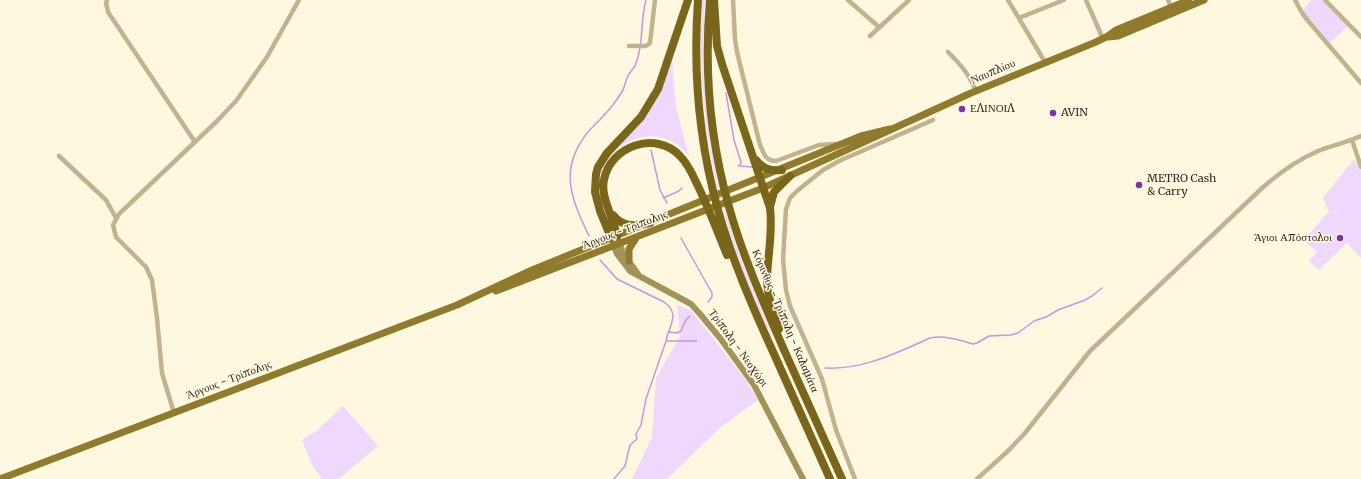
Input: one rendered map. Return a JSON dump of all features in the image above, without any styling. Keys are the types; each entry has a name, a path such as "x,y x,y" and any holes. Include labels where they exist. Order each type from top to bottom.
{"highway":[{"path":"615,241 600,211 595,192 598,166 607,153 641,117 658,89 688,0"},
{"name":"Κόρινθος - Τρίπολη - Καλαμάτα","path":"698,0 696,47 699,99 704,139 713,188 714,212 756,315 830,479"},
{"name":"Κόρινθος - Τρίπολη - Καλαμάτα","path":"710,0 707,42 709,92 723,185 751,273 766,310 842,479"},
{"path":"714,0 717,46 770,208 772,222 767,278 768,290 789,362"},
{"path":"615,241 610,211 603,191 604,180 608,168 620,153 640,144 662,144 677,153 686,164 714,212"},
{"path":"753,156 762,167 766,169 782,170"},
{"path":"770,208 774,192 790,176"},
{"path":"610,211 619,222 628,226 637,226 650,222"}],"main road":[{"name":"Ναυπλίου","path":"790,176 976,91 1104,38 1118,36 1172,10 1189,0"},
{"name":"Ναυπλίου","path":"1172,10 1204,0"},
{"name":"Ναυπλίου","path":"782,170 867,134 890,129"},
{"name":"Άργους - Τρίπολης","path":"615,241 650,222 782,170"},
{"name":"Άργους - Τρίπολης","path":"0,479 466,302 532,270 615,241 636,237 763,188 790,176"},
{"path":"628,261 629,249 636,237"},
{"name":"Τρίπολη - Νεοχώρι","path":"615,241 640,276"},
{"name":"Τρίπολη - Νεοχώρι","path":"615,241 621,260 630,271 691,304 720,338 745,370 757,390 803,479"}],"street":[{"path":"108,0 106,2 108,12 195,142"},
{"path":"174,413 162,373 157,318 150,272 143,263 116,237 113,225 116,218 228,110 243,92 267,57 299,0"},
{"path":"629,46 646,46 650,43 655,0"},
{"path":"733,0 737,52 760,145 766,158 776,161 819,145 842,144"},
{"path":"848,0 879,27"},
{"path":"870,36 909,0"},
{"path":"1008,0 1045,62"},
{"path":"1049,0 1051,5"},
{"path":"1019,18 1064,0"},
{"path":"1086,0 1104,38"},
{"path":"1168,0 1172,10"},
{"path":"1295,0 1309,22 1361,83"},
{"path":"1325,0 1361,37"},
{"path":"948,52 963,67 976,91"},
{"path":"855,479 836,430 822,379 790,306 783,259 786,209 790,198 822,170 839,161 933,120"},
{"path":"977,479 1008,451 1025,433 1090,351 1261,189 1275,177 1299,161 1322,150 1361,136"},
{"path":"1352,140 1361,167"},
{"path":"59,156 106,200 116,218"}],"shaded area":[{"path":"702,0 705,0 704,52 706,105 718,182 735,241 774,341 751,293 740,263 720,199 713,166 701,67"},
{"path":"1312,0 1324,0 1348,26 1330,43 1302,10"},
{"path":"672,57 676,107 689,156 672,141 655,136 636,138 620,147 613,153 604,170 609,212 609,228 598,190 603,161 635,126"},
{"path":"1354,159 1361,171 1361,258 1347,243 1319,270 1309,261 1317,252 1304,240 1329,211 1323,198"},
{"path":"677,305 691,310 745,379 758,400 720,428 667,479 632,479 652,437 656,378 680,336"},
{"path":"343,406 378,446 339,479 322,479 312,465 302,440 315,432"}],"waterway":[{"path":"589,236 573,196 570,184 570,171 573,159 579,146 588,132 610,109 618,98 623,90 628,76 635,66 640,50 646,0"},
{"path":"726,93 734,140 741,162 738,166"},
{"path":"651,150 660,190 667,203"},
{"path":"740,166 752,167"},
{"path":"663,198 679,191 682,188"},
{"path":"681,238 712,293 712,297 708,302"},
{"path":"600,260 617,279 664,302 669,306 673,315 666,341 646,399 641,425 636,434 637,439 630,445 625,466 614,479"},
{"path":"825,368 839,368 866,363 892,355 930,338 947,338 973,344 989,336 1011,335 1018,333 1034,321 1085,300 1102,288"},
{"path":"668,332 677,333 681,331 686,320 690,316"},
{"path":"666,341 697,341"}],"place":[{"name":"ΕΛΙΝΟΙΛ","path":"962,109"},
{"name":"AVIN","path":"1053,113"},
{"name":"METRO Cash & Carry","path":"1139,185"},
{"name":"Άγιοι Απόστολοι","path":"1340,238"}]}
